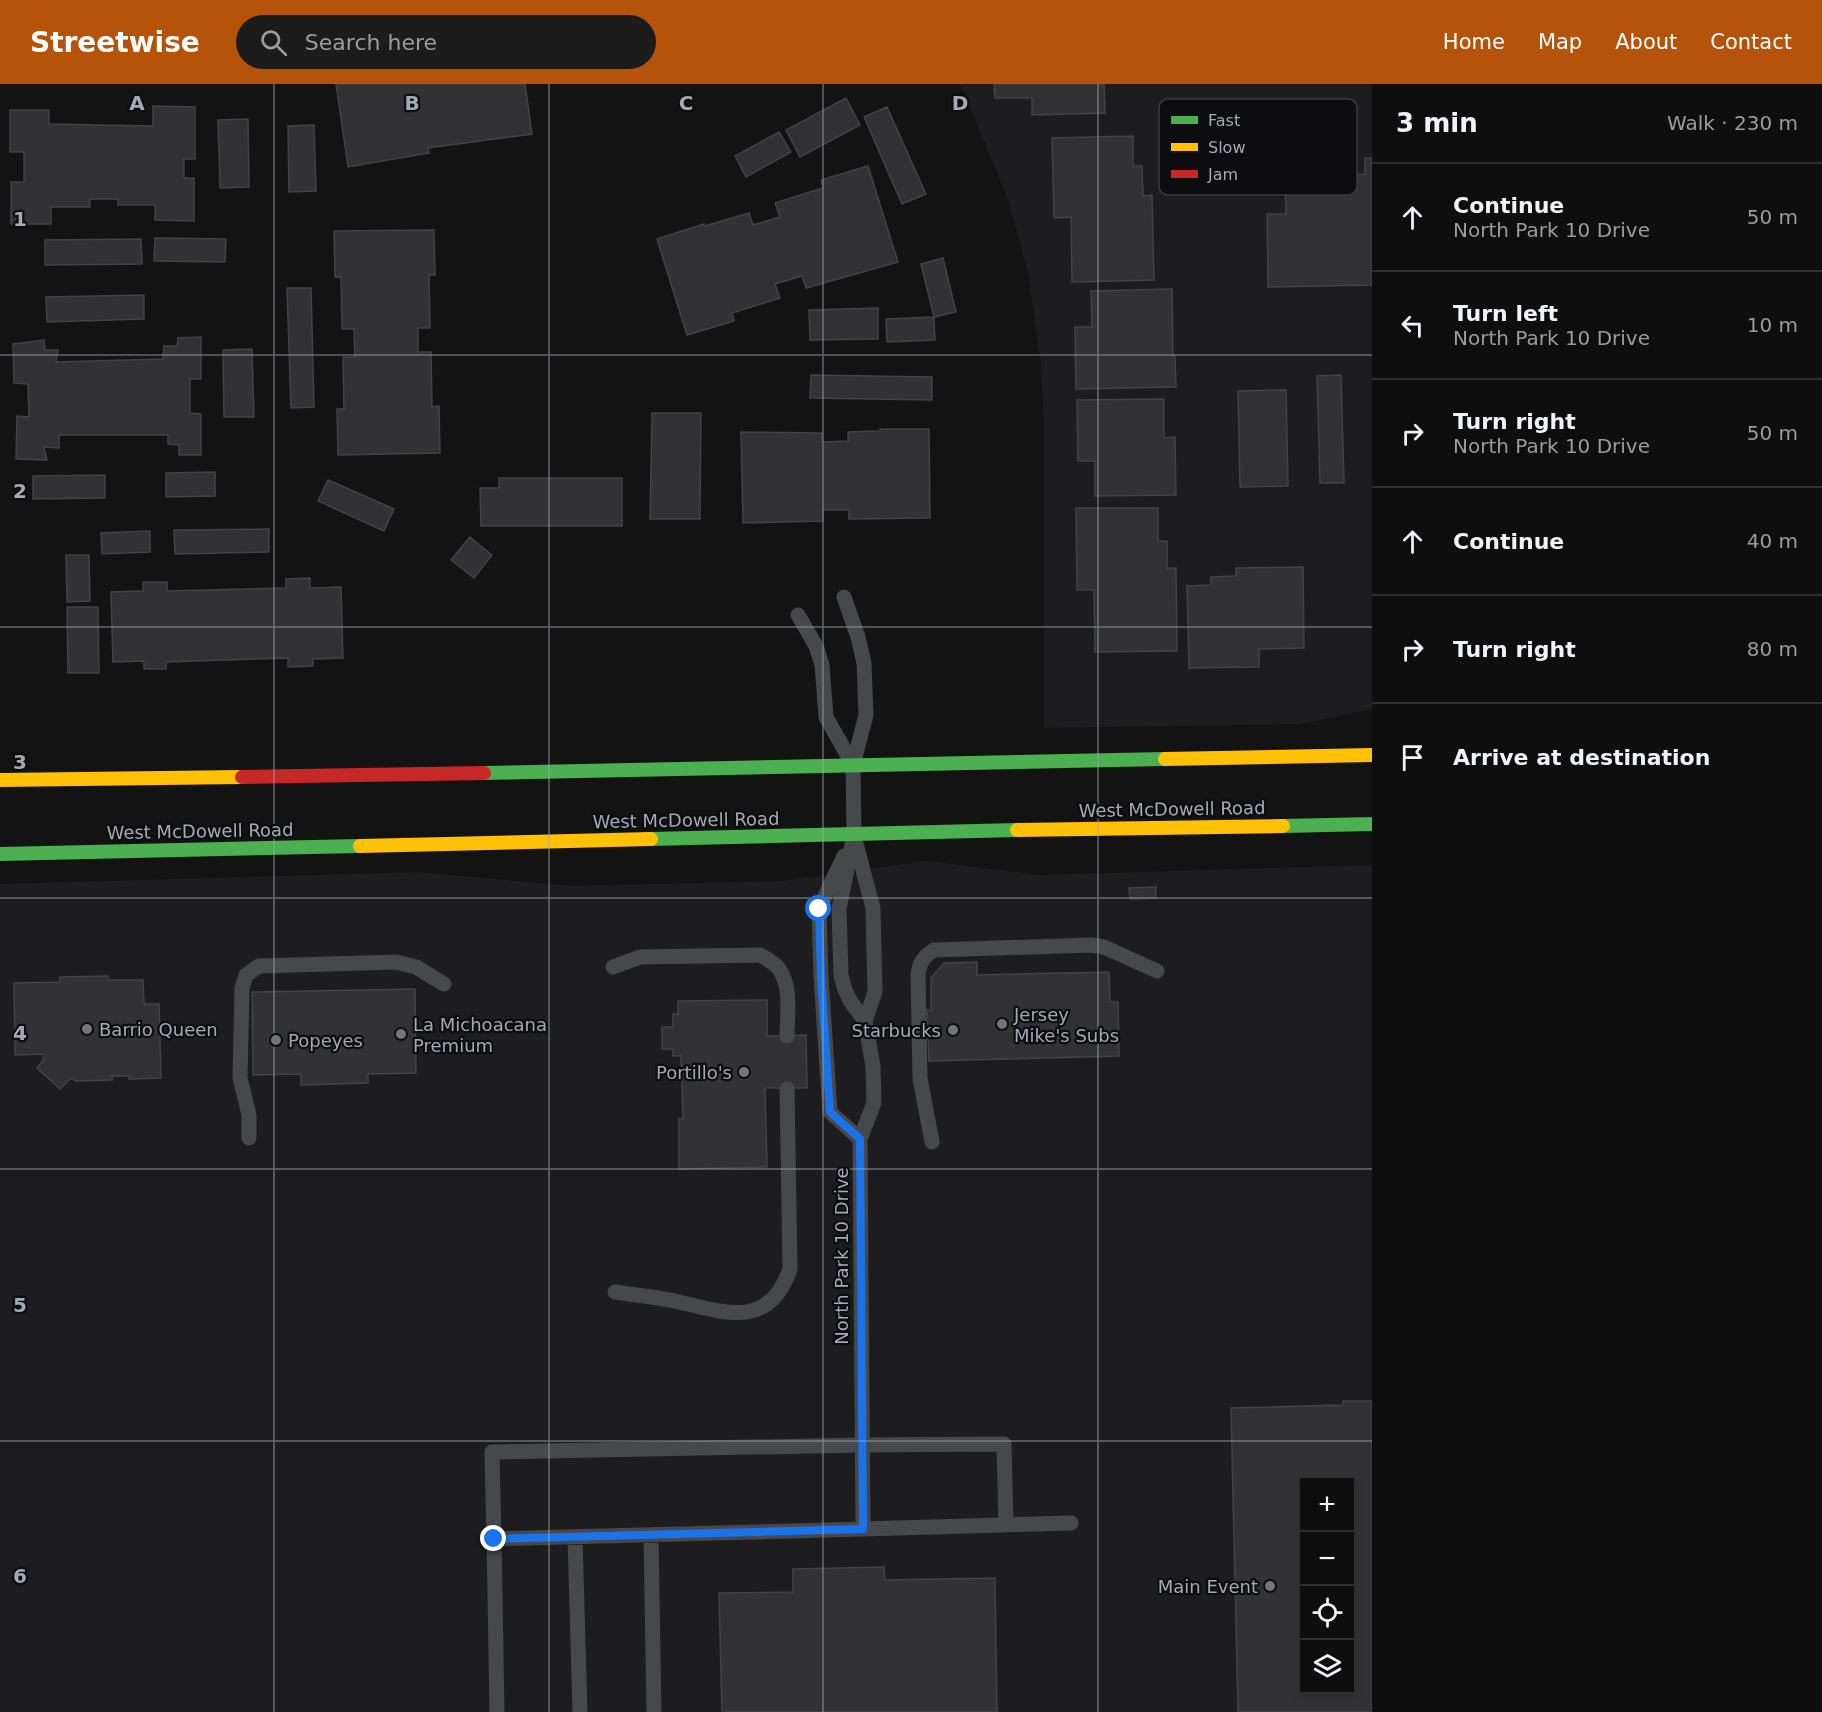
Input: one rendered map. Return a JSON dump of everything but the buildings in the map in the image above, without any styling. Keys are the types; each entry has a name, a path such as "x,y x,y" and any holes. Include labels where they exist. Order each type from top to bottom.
{"main road":[{"path":"0,780 390,775 1372,755"},
{"name":"West McDowell Road","path":"0,854 1372,824"}],"lane":[{"path":"844,597 864,663 866,715 853,765"},
{"path":"798,615 816,646 822,666 826,717 853,765"},
{"name":"North Park 10 Drive","path":"853,765 854,834 839,909 841,975 848,996 865,1021 873,1066 874,1103 860,1139 863,1529"},
{"name":"North Park 10 Drive","path":"854,834 873,908 875,992 865,1021"},
{"name":"North Park 10 Drive","path":"854,834 819,909 830,1112 860,1139"},
{"path":"932,1142 920,1078 918,976 919,966 924,956 934,950 1092,945 1104,947 1157,971"},
{"path":"614,968 640,957 760,955 779,969 785,981 787,1036"},
{"path":"249,1138 249,1115 240,1078 242,988 246,975 259,966 396,962 416,968 444,984"},
{"path":"615,1292 669,1300 731,1314 753,1311 771,1303 786,1283 790,1269 788,1089"},
{"path":"497,1712 492,1452 862,1444 1004,1444 1006,1525"},
{"path":"494,1539 1071,1523"},
{"path":"651,1535 654,1712"},
{"path":"575,1537 580,1712"}],"shaded area":[{"path":"960,84 1372,84 1372,709 1300,724 1044,728 1044,424 1041,364 1028,272 1007,196"},
{"path":"926,861 1040,875 1372,865 1372,1712 0,1712 0,884 418,872 572,886 782,881"}],"traffic: fast":[{"path":"484,773 1165,759"},
{"path":"1283,826 1372,824"},
{"path":"651,839 1017,830"},
{"path":"0,854 360,846"}],"traffic: slow":[{"path":"1165,759 1372,755"},
{"path":"0,780 242,777"},
{"path":"1017,830 1283,826"},
{"path":"360,846 651,839"}],"traffic: jam":[{"path":"242,777 484,773"}],"place":[{"name":"Jersey Mike's Subs","path":"1002,1024"},
{"name":"Barrio Queen","path":"87,1029"},
{"name":"Starbucks","path":"953,1030"},
{"name":"La Michoacana Premium","path":"401,1034"},
{"name":"Popeyes","path":"276,1040"},
{"name":"Portillo's","path":"744,1072"},
{"name":"Main Event","path":"1270,1586"}],"route":[{"path":"494,1539 863,1529 860,1139 830,1112 819,909"}]}
